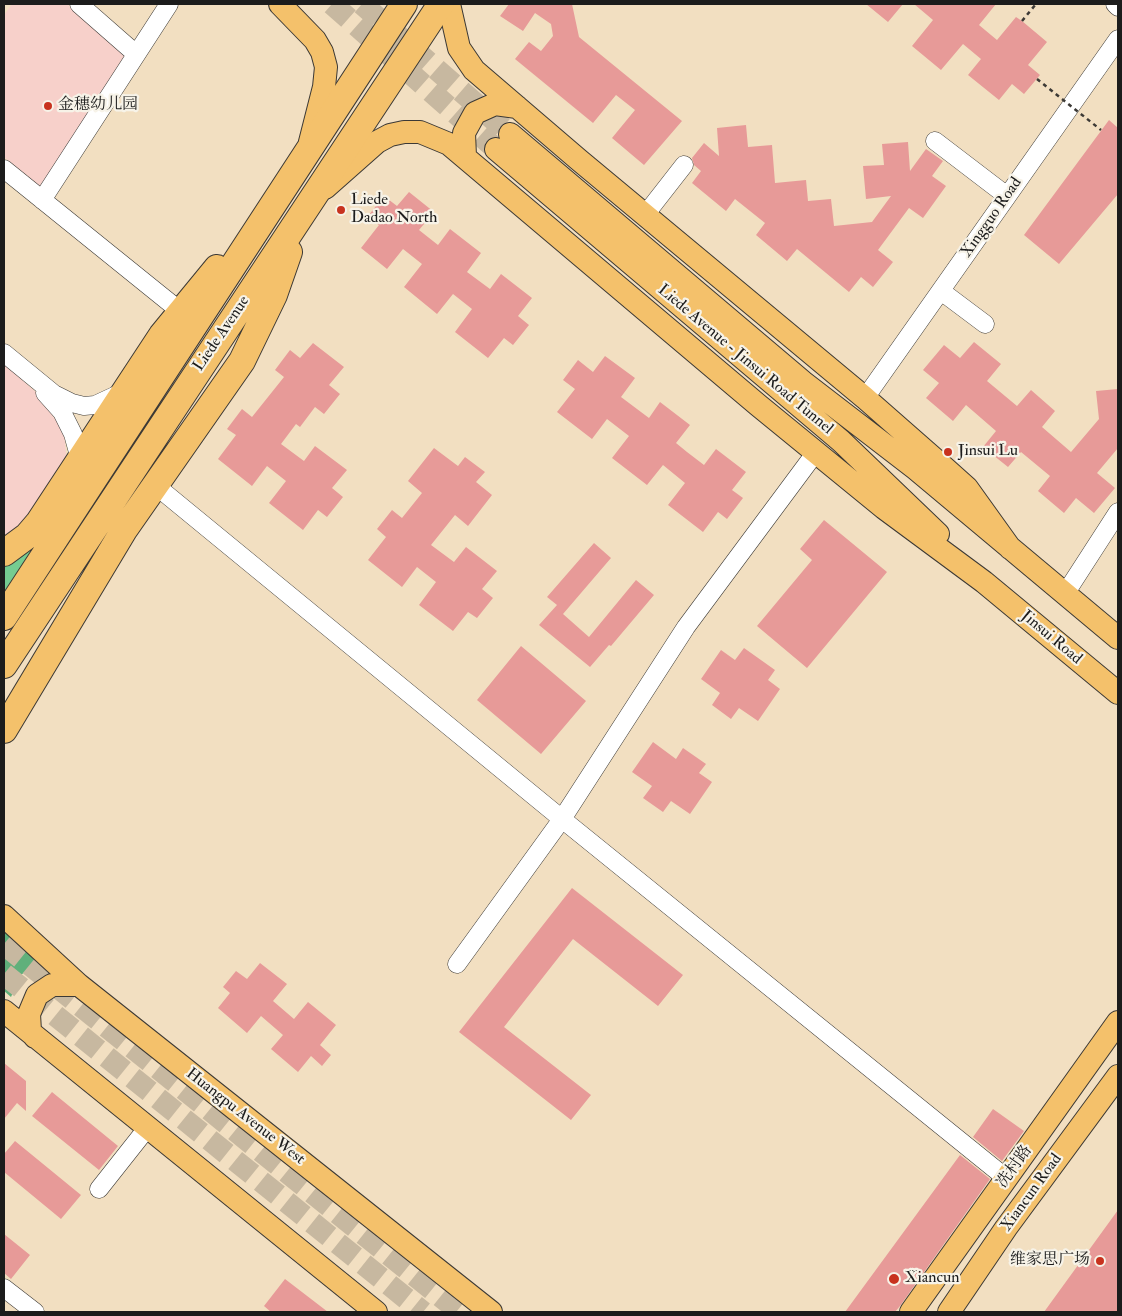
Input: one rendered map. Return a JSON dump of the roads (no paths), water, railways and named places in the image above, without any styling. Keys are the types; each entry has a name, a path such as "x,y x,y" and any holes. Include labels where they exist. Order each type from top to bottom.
{"highway":[{"name":"Liede Avenue","path":"4,617 404,4"},
{"name":"Liede Avenue","path":"4,665 441,4"},
{"path":"4,730 124,530 242,361 274,295 294,242 315,197"},
{"path":"4,553 27,536 39,522 124,392 180,311 218,267 249,244"},
{"path":"4,680 25,679 37,674"}],"main road":[{"path":"280,4 315,40 322,52 326,67 322,96 305,158"},
{"path":"449,4 460,48 466,59 518,107 865,398 967,488 1010,548 1118,638"},
{"path":"465,156 464,133 475,113 495,104 518,107"},
{"path":"315,197 377,142 390,135 404,132 427,134 449,144 884,508 984,582"},
{"name":"Liede Avenue - Jinsui Road Tunnel","path":"984,582 841,440 503,142 830,404 916,469 1010,548"},
{"name":"Jinsui Road","path":"984,582 1118,693"},
{"name":"Huangpu Avenue West","path":"4,916 79,985 491,1312"},
{"path":"35,1037 30,1031 28,1014 37,995 52,986 79,985"},
{"path":"4,1011 376,1312"},
{"name":"冼村路","path":"912,1312 1118,1022"},
{"name":"Xiancun Road","path":"949,1312 1006,1228 1118,1076"}],"street":[{"path":"79,4 136,54"},
{"path":"42,200 169,4"},
{"path":"1115,4 1118,7"},
{"name":"Xingguo Road","path":"865,398 1118,39"},
{"path":"935,141 1007,196"},
{"path":"645,215 684,165"},
{"path":"4,169 180,311"},
{"path":"941,291 985,324"},
{"path":"4,353 54,394 84,406 103,403 124,392"},
{"path":"24,370 62,412 73,434 78,452 77,465"},
{"path":"457,964 562,819 686,626 816,452"},
{"path":"155,485 562,819 1006,1178"},
{"path":"1065,594 1118,512"},
{"path":"99,1189 148,1127"},
{"path":"4,1288 36,1312"}],"tunnel":[{"path":"332,4 496,149"},
{"path":"362,4 510,134"},
{"path":"4,944 460,1312"},
{"path":"4,974 423,1312"}],"place":[{"name":"金穗幼儿园","path":"48,106"},
{"name":"Liede Dadao North","path":"341,210"},
{"name":"Jinsui Lu","path":"948,452"},
{"name":"维家思广场","path":"1100,1261"},
{"name":"Xiancun","path":"894,1279"}]}
